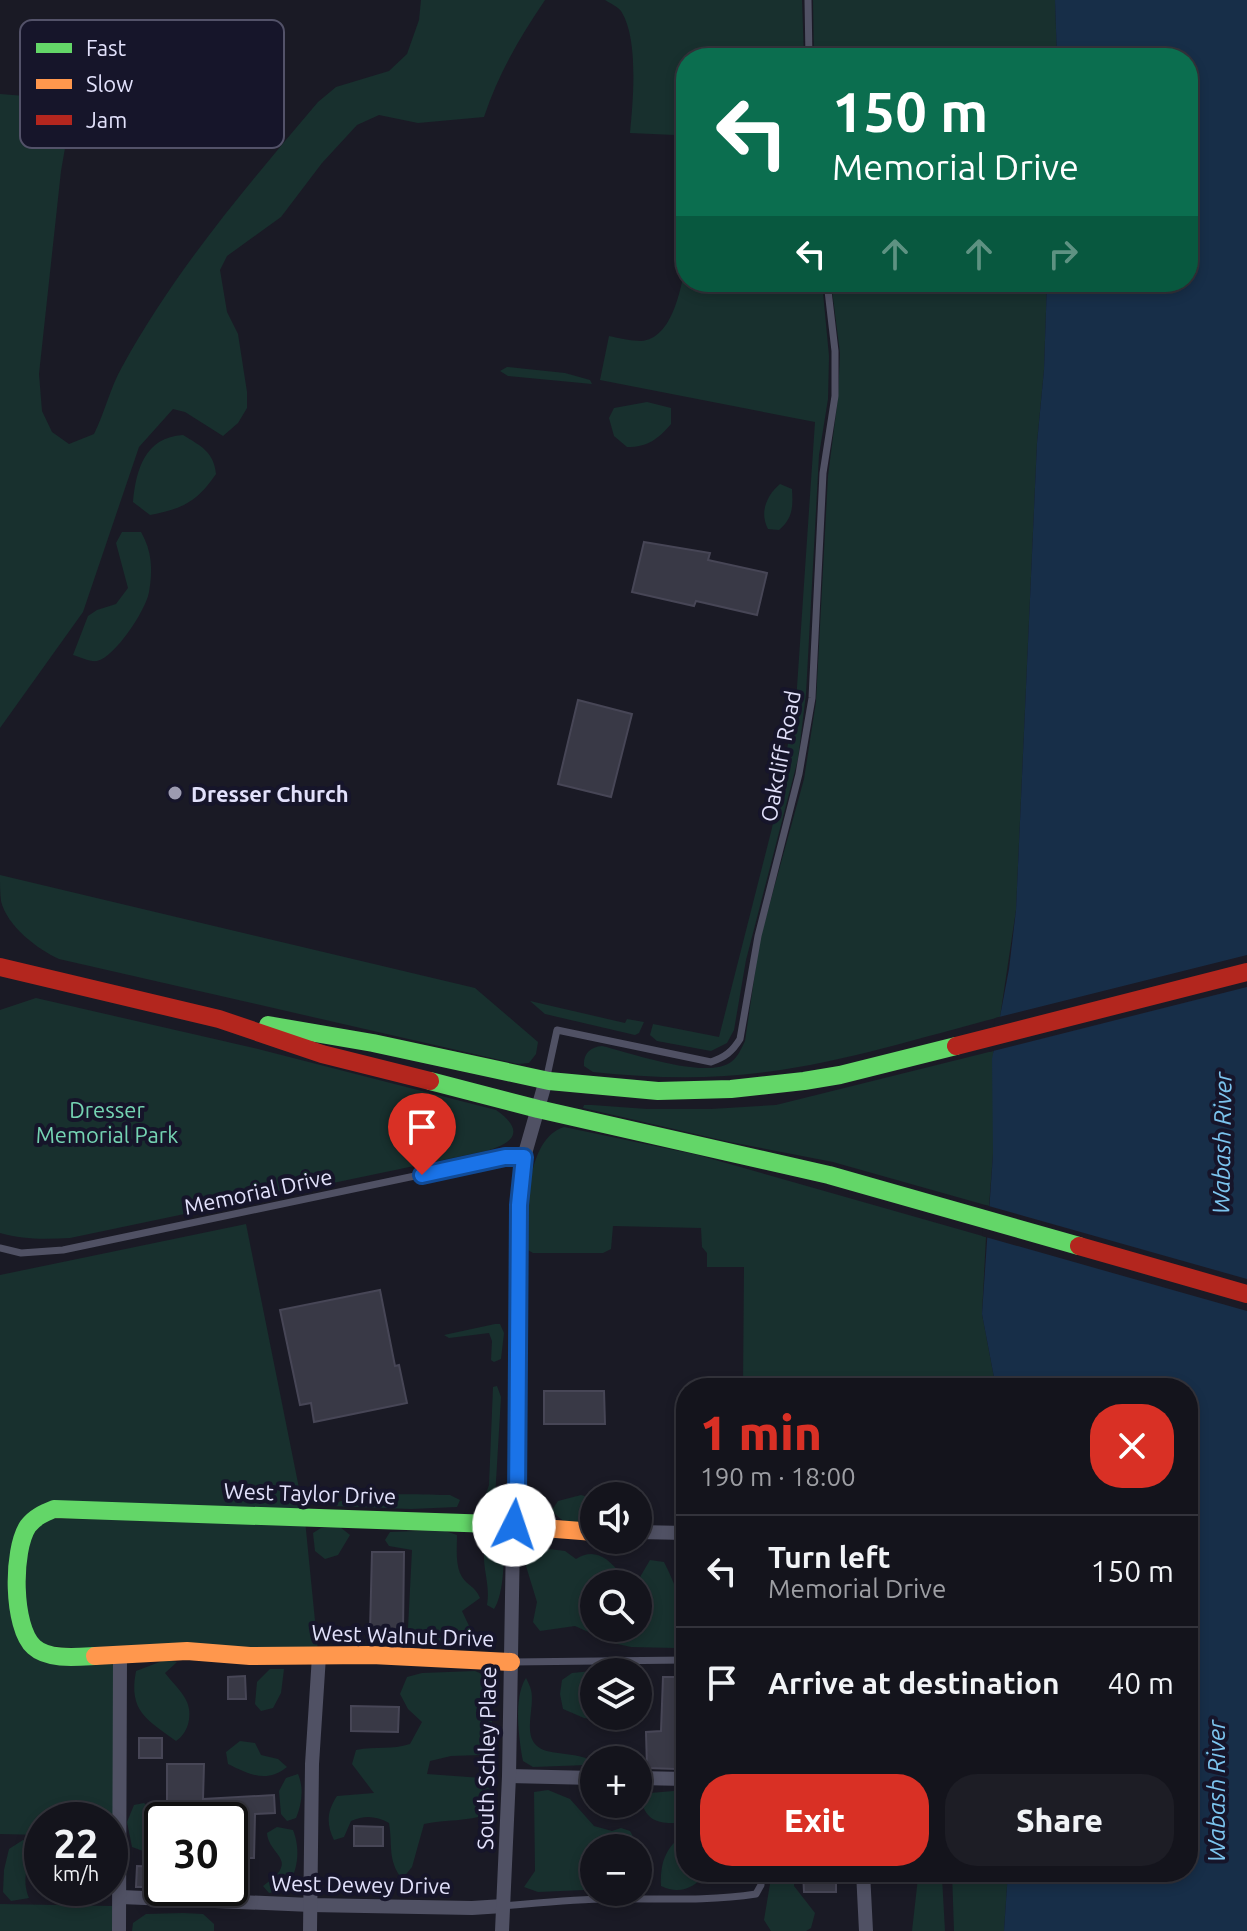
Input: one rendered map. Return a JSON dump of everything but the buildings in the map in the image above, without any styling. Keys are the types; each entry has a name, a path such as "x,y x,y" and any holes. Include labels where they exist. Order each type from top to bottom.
{"main road":[{"path":"0,967 219,1019 322,1054 538,1109 829,1175 1247,1294"},
{"path":"219,1019 327,1033 546,1080 628,1090 708,1091 781,1085 840,1075 1247,972"},
{"name":"West Taylor Drive","path":"29,1523 40,1513 54,1509 514,1525 580,1532"},
{"name":"West Walnut Drive","path":"29,1523 18,1557 18,1601 25,1637 35,1649 53,1655 176,1651 511,1662"}],"street":[{"name":"South Schley Place","path":"502,1931 517,1502 519,1205 524,1157 546,1080"},
{"path":"652,1532 676,1533"},
{"path":"120,1655 121,1802"},
{"path":"310,1931 313,1750 319,1656"},
{"path":"509,1776 580,1778"},
{"path":"652,1778 676,1779"},
{"path":"864,1882 866,1931"},
{"name":"West Dewey Drive","path":"128,1897 311,1905 503,1906"},
{"path":"119,1931 120,1906"}],"lane":[{"path":"808,0 809,48"},
{"name":"Oakcliff Road","path":"546,1080 557,1030 711,1062 723,1058 740,1039 758,936 799,774 812,698 823,473 835,396 835,351 828,292"},
{"name":"Memorial Drive","path":"0,1248 21,1253 63,1250 505,1157 524,1157"},
{"name":"West Walnut Drive","path":"511,1662 676,1660"},
{"path":"503,1906 604,1899 669,1901 734,1897 756,1894 761,1882"}],"green space":[{"path":"421,0 545,0 510,56 484,117 418,123 379,115 357,125 322,163 281,217 227,256 220,270 227,312 238,334 247,408 238,423 223,436 185,412 173,409 139,447 83,612 0,728 0,94 20,96 20,148 65,148 39,374 42,411 52,432 69,444 94,434 118,375 143,331 165,296 239,197 280,148 284,148 284,143 318,102 336,87 389,71 407,54 419,20"},
{"path":"605,0 802,0 804,48 676,48 676,136 630,133 633,53 627,23 616,7"},
{"path":"813,0 1055,0 1057,48 814,48"},
{"path":"679,292 823,292 829,356 828,399 819,455 806,694 798,759 746,960 734,1030 727,1043 711,1051 657,1041 650,1035 653,1024 719,1037 772,828 796,702 815,422 600,380 609,336 641,341 652,338 668,322"},
{"path":"832,292 1047,292 1016,910 1000,1017 796,1068 679,1077 593,1072 584,1066 585,1058 588,1052 602,1046 668,1063 705,1068 731,1062 745,1041 760,939 804,779 816,702 828,476 840,353"},
{"path":"507,367 565,373 590,380 592,384 508,376 500,371"},
{"path":"647,402 671,408 671,424 652,441 627,447 614,436 609,418 614,408"},
{"path":"183,435 209,455 216,474 188,503 150,515 133,502 140,467 151,449 160,442"},
{"path":"780,484 792,489 791,512 779,530 768,529 764,516 766,504"},
{"path":"122,532 141,532 145,539 151,561 147,600 121,642 104,658 88,660 73,655 88,616 116,604 128,588 116,543"},
{"path":"0,875 475,988 538,1042 536,1054 529,1063 518,1064 59,959 16,928 1,901"},
{"name":"Dresser Memorial Park","path":"36,998 258,1049 496,1110 511,1124 513,1135 504,1144 486,1151 70,1238 26,1238 0,1233 0,1010"},
{"path":"530,1001 625,1023 627,1019 644,1022 635,1035 545,1014"},
{"path":"993,1051 993,1154 989,1206 833,1162 583,1108 584,1105 592,1105 711,1109 776,1105"},
{"path":"564,1127 698,1155 986,1237 982,1314 994,1378 743,1378 744,1267 707,1267 701,1228 613,1226 611,1249 603,1253 533,1253 526,1249 530,1180 542,1146 551,1134"},
{"path":"246,1224 304,1513 58,1505 24,1523 21,1640 116,1661 114,1802 24,1802 24,1835 0,1834 0,1275"},
{"path":"500,1324 504,1333 501,1359 494,1362 491,1360 492,1341 489,1333 449,1338 444,1335"},
{"path":"497,1386 501,1397 495,1498 482,1509 478,1503 489,1485 493,1387"},
{"path":"371,1495 450,1495 460,1500 457,1507 331,1506"},
{"path":"580,1495 580,1522 566,1521 556,1515 552,1510 558,1501"},
{"path":"44,1519 305,1520 318,1651 100,1650 39,1645 24,1610 27,1542"},
{"path":"340,1527 350,1535 338,1555 325,1559 315,1551 313,1533 321,1528"},
{"path":"442,1530 457,1535 460,1573 480,1598 462,1611 470,1628 467,1640 449,1647 402,1647 408,1628 412,1550 389,1546 385,1540 390,1532"},
{"path":"491,1534 501,1535 503,1551 502,1584 494,1609 487,1605 484,1559 486,1542"},
{"path":"541,1548 565,1551 576,1559 595,1554 617,1570 580,1570 580,1628 575,1626 540,1631 533,1622 537,1602 526,1566 528,1556"},
{"path":"650,1560 664,1562 676,1590 676,1648 631,1647 611,1642 652,1642 652,1570 644,1570"},
{"path":"165,1660 177,1662 165,1673 184,1696 189,1711 187,1728 176,1741 142,1714 135,1696 136,1671"},
{"path":"270,1669 284,1669 281,1693 273,1708 261,1711 255,1704 257,1682"},
{"path":"475,1671 489,1677 494,1694 491,1737 480,1755 451,1756 430,1761 427,1774 482,1778 492,1786 488,1814 424,1824 412,1867 402,1879 392,1859 389,1823 370,1817 356,1819 351,1821 344,1837 334,1840 329,1823 331,1807 337,1796 374,1793 352,1764 356,1750 410,1744 422,1722 408,1709 400,1694 407,1677 422,1673"},
{"path":"580,1672 580,1716 563,1709 560,1694 562,1680 572,1673"},
{"path":"526,1678 531,1688 533,1741 547,1751 580,1756 580,1765 533,1767 523,1761 518,1707"},
{"path":"240,1741 255,1743 261,1755 278,1759 287,1767 272,1775 258,1776 228,1764 226,1752"},
{"path":"298,1774 302,1790 300,1807 296,1818 287,1821 281,1814 279,1791 286,1778"},
{"path":"548,1790 570,1799 580,1810 580,1818 587,1818 594,1826 612,1831 621,1828 632,1834 580,1834 580,1890 538,1892 524,1887 535,1871 534,1792"},
{"path":"676,1791 676,1823 653,1819 652,1793"},
{"path":"144,1803 143,1851 132,1847 128,1827 134,1805"},
{"path":"277,1827 293,1830 297,1861 285,1890 269,1893 263,1886 274,1877 282,1864 267,1833"},
{"path":"24,1840 24,1899 11,1901 3,1892 9,1849"},
{"path":"676,1841 676,1882 697,1882 686,1889 674,1890 661,1886 663,1862"},
{"path":"770,1882 794,1882 815,1913 811,1928 806,1931 771,1931 764,1920"},
{"path":"918,1882 942,1882 945,1931 912,1931"},
{"path":"952,1882 1007,1882 1004,1931 954,1931"},
{"path":"0,1904 113,1906 112,1931 0,1931"},
{"path":"146,1914 203,1914 214,1924 214,1931 132,1931 133,1923"}],"water":[{"name":"Wabash River","path":"1055,0 1247,0 1247,1931 1004,1931 1007,1882 1198,1882 1198,1378 994,1378 982,1314 993,1154 992,1059 1009,969 1016,910 1047,292 1198,292 1198,48 1057,48"}],"pier":[{"path":"1247,955 1247,987 989,1052 995,1018"},
{"path":"985,1205 1247,1279 1247,1311 982,1236"}],"traffic: fast":[{"path":"268,1025 373,1043 549,1081 658,1091 731,1089 804,1081 956,1046"},
{"path":"430,1081 538,1109 829,1175 1079,1246"},
{"path":"95,1656 63,1657 40,1651 27,1637 22,1623 17,1570 23,1537 34,1520 54,1509 493,1524"}],"traffic: slow":[{"path":"493,1524 580,1531"},
{"path":"95,1656 187,1651 250,1656 372,1655 511,1662"}],"traffic: jam":[{"path":"0,967 219,1019 322,1054 430,1081"},
{"path":"956,1046 1247,972"},
{"path":"1079,1246 1247,1294"}],"place":[{"name":"Dresser Church","path":"175,793"}],"route":[{"path":"422,1175 505,1157 524,1157 519,1205 517,1502 514,1525"}]}
